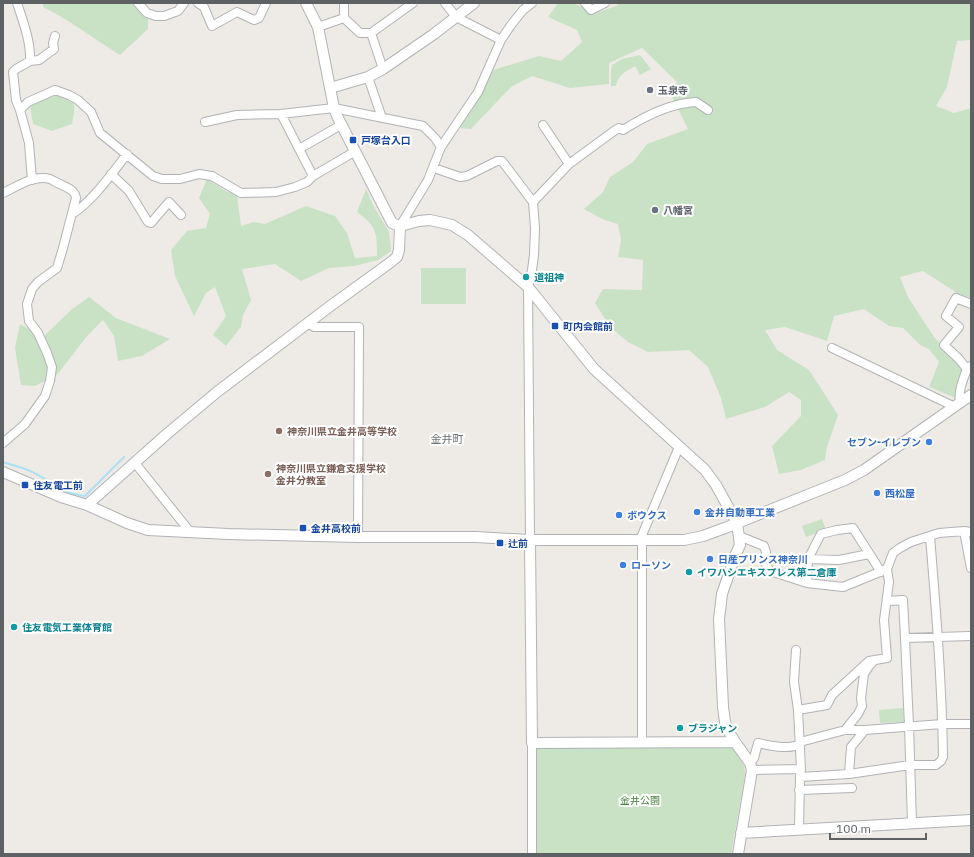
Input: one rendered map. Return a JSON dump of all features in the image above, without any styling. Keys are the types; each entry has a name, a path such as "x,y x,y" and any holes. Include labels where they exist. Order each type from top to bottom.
{"street":[{"path":"17,3 28,39 31,53 30,61"},
{"path":"138,3 147,13 156,16 164,16 178,11 184,3"},
{"path":"198,3 204,7 212,26 237,12 254,20 259,18 266,3"},
{"path":"306,3 318,27 334,108 354,152 392,223 400,226 419,220 430,220 452,225 468,235 528,287 594,369 705,470 716,485 738,523 740,545 722,594 719,619 725,722 729,732 751,767"},
{"path":"344,3 344,18 360,33 371,33 413,3"},
{"path":"445,3 456,17 501,40"},
{"path":"330,88 368,77 383,70 474,3"},
{"path":"87,505 168,433 217,392 397,257 399,250 400,226 428,180 441,147 478,92 501,40 523,10 532,3"},
{"path":"586,3 591,10 605,3"},
{"path":"318,27 344,18"},
{"path":"371,33 383,70"},
{"path":"32,180 30,143 16,100 13,72 30,61 39,60 54,49 53,43 55,36"},
{"path":"368,77 382,118"},
{"path":"20,110 28,102 55,90 63,92 78,100 90,112 100,133 153,176 162,179 180,179 199,174 212,176 241,193 276,192 295,187 307,182 313,176 354,152"},
{"path":"533,202 569,164 614,130 619,128 624,130 652,114 683,103 696,102 708,110"},
{"path":"204,122 236,115 281,114 334,108 423,126 435,138 441,147"},
{"path":"281,114 313,176"},
{"path":"299,149 341,125"},
{"path":"543,125 569,164"},
{"path":"72,214 80,210 127,154"},
{"path":"434,168 460,177 467,176 497,161 502,162 533,202 535,228 534,247 532,270 528,287 532,854"},
{"path":"111,174 129,191 148,222 151,223 169,202 180,215"},
{"path":"3,193 32,180 43,178 49,179 72,190 75,193 76,198 57,268 38,282 32,290 27,304 29,321 38,332 52,367 50,381 45,396 25,424 3,443"},
{"path":"958,405 960,389 969,368 944,345 959,327 946,316 956,298 971,304"},
{"path":"308,323 314,327 359,327 358,537"},
{"path":"832,348 958,405"},
{"path":"3,472 61,497 87,505 127,523 148,530 190,533 358,537 476,537 530,540 684,540 703,536 738,523 845,480 864,470 971,395"},
{"path":"642,742 641,540 679,447"},
{"path":"135,462 190,533"},
{"path":"798,710 827,705 832,695 869,660 888,658 884,620 889,582 884,571 869,554 853,528 821,534 808,559 807,584"},
{"path":"739,536 764,546 766,552 765,563 770,571 807,584 843,587 884,571 893,553 910,542 939,533 967,532 971,568"},
{"path":"751,767 800,773 849,774 910,765 936,765 941,761 943,757 938,637 930,536"},
{"path":"808,559 840,560 869,554"},
{"path":"887,601 903,600 912,823"},
{"path":"905,638 971,636"},
{"path":"796,650 794,682 798,710 800,743 799,830"},
{"path":"845,730 858,714 862,706 861,698 864,674 869,666 878,659"},
{"path":"738,854 751,767 758,744 794,747 800,743 845,730 866,730 942,724 971,724"},
{"path":"849,774 851,747 866,730"},
{"path":"532,743 735,742"},
{"path":"799,790 852,788"},
{"path":"741,833 971,820"}],"green space":[{"path":"43,3 133,3 148,19 148,29 120,55 43,7"},
{"path":"558,3 573,3 596,13 616,6 620,3 971,3 971,40 957,41 947,87 936,106 954,113 971,108 971,298 957,293 923,271 900,277 908,297 934,337 963,365 956,398 929,387 939,362 929,349 920,345 903,328 889,326 864,309 834,316 827,341 785,327 765,330 777,350 809,370 838,415 827,447 825,460 801,470 779,474 772,446 801,416 801,400 789,392 765,407 726,419 721,398 708,367 689,350 648,352 628,342 610,327 595,303 603,289 642,290 643,260 618,257 621,240 618,224 602,219 584,209 603,192 610,177 633,162 647,144 688,129 672,97 677,82 642,48 609,63 609,84 570,88 532,76 511,87 471,129 460,128 493,70 539,56 561,61 582,42 577,30 548,17"},
{"path":"640,55 651,69 640,75 635,66 621,76 616,86 611,86 612,65 622,59"},
{"path":"62,87 74,104 72,124 52,131 33,124 30,105 46,90"},
{"path":"207,179 226,191 237,195 241,226 254,222 265,224 306,206 335,216 347,233 355,258 377,256 376,235 372,226 357,212 366,189 373,205 389,232 391,251 378,260 354,266 329,268 301,281 275,264 242,269 251,300 243,315 241,327 226,346 213,335 226,316 215,287 206,293 194,316 175,276 171,250 187,231 206,228 210,214 199,198"},
{"path":"421,268 466,268 466,304 421,304"},
{"path":"89,297 116,318 170,339 142,356 118,361 114,336 103,320 87,336 57,375 35,386 21,385 15,348 20,324 43,337 71,310"},
{"path":"822,519 826,530 806,537 802,526"},
{"path":"903,708 904,722 880,723 879,710"},
{"name":"金井公園","path":"733,746 743,763 745,776 731,854 536,854 536,747"}],"waterway":[{"path":"3,462 32,472 65,491 85,496 124,457"}],"place":[{"name":"玉泉寺","path":"650,90"},
{"name":"戸塚台入口","path":"353,140"},
{"name":"八幡宮","path":"655,210"},
{"name":"道祖神","path":"526,277"},
{"name":"町内会館前","path":"555,326"},
{"name":"神奈川県立金井高等学校","path":"279,431"},
{"name":"セブン-イレブン","path":"929,442"},
{"name":"神奈川県立鎌倉支援学校 金井分教室","path":"268,474"},
{"name":"住友電工前","path":"25,485"},
{"name":"西松屋","path":"877,493"},
{"name":"金井自動車工業","path":"697,512"},
{"name":"ボウクス","path":"619,515"},
{"name":"金井高校前","path":"303,528"},
{"name":"辻前","path":"500,543"},
{"name":"日産プリンス神奈川","path":"710,559"},
{"name":"ローソン","path":"623,565"},
{"name":"イワハシエキスプレス第二倉庫","path":"689,572"},
{"name":"住友電気工業体育館","path":"14,627"},
{"name":"ブラジャン","path":"680,728"}],"district":[{"name":"金井町","path":"447,439"}]}
